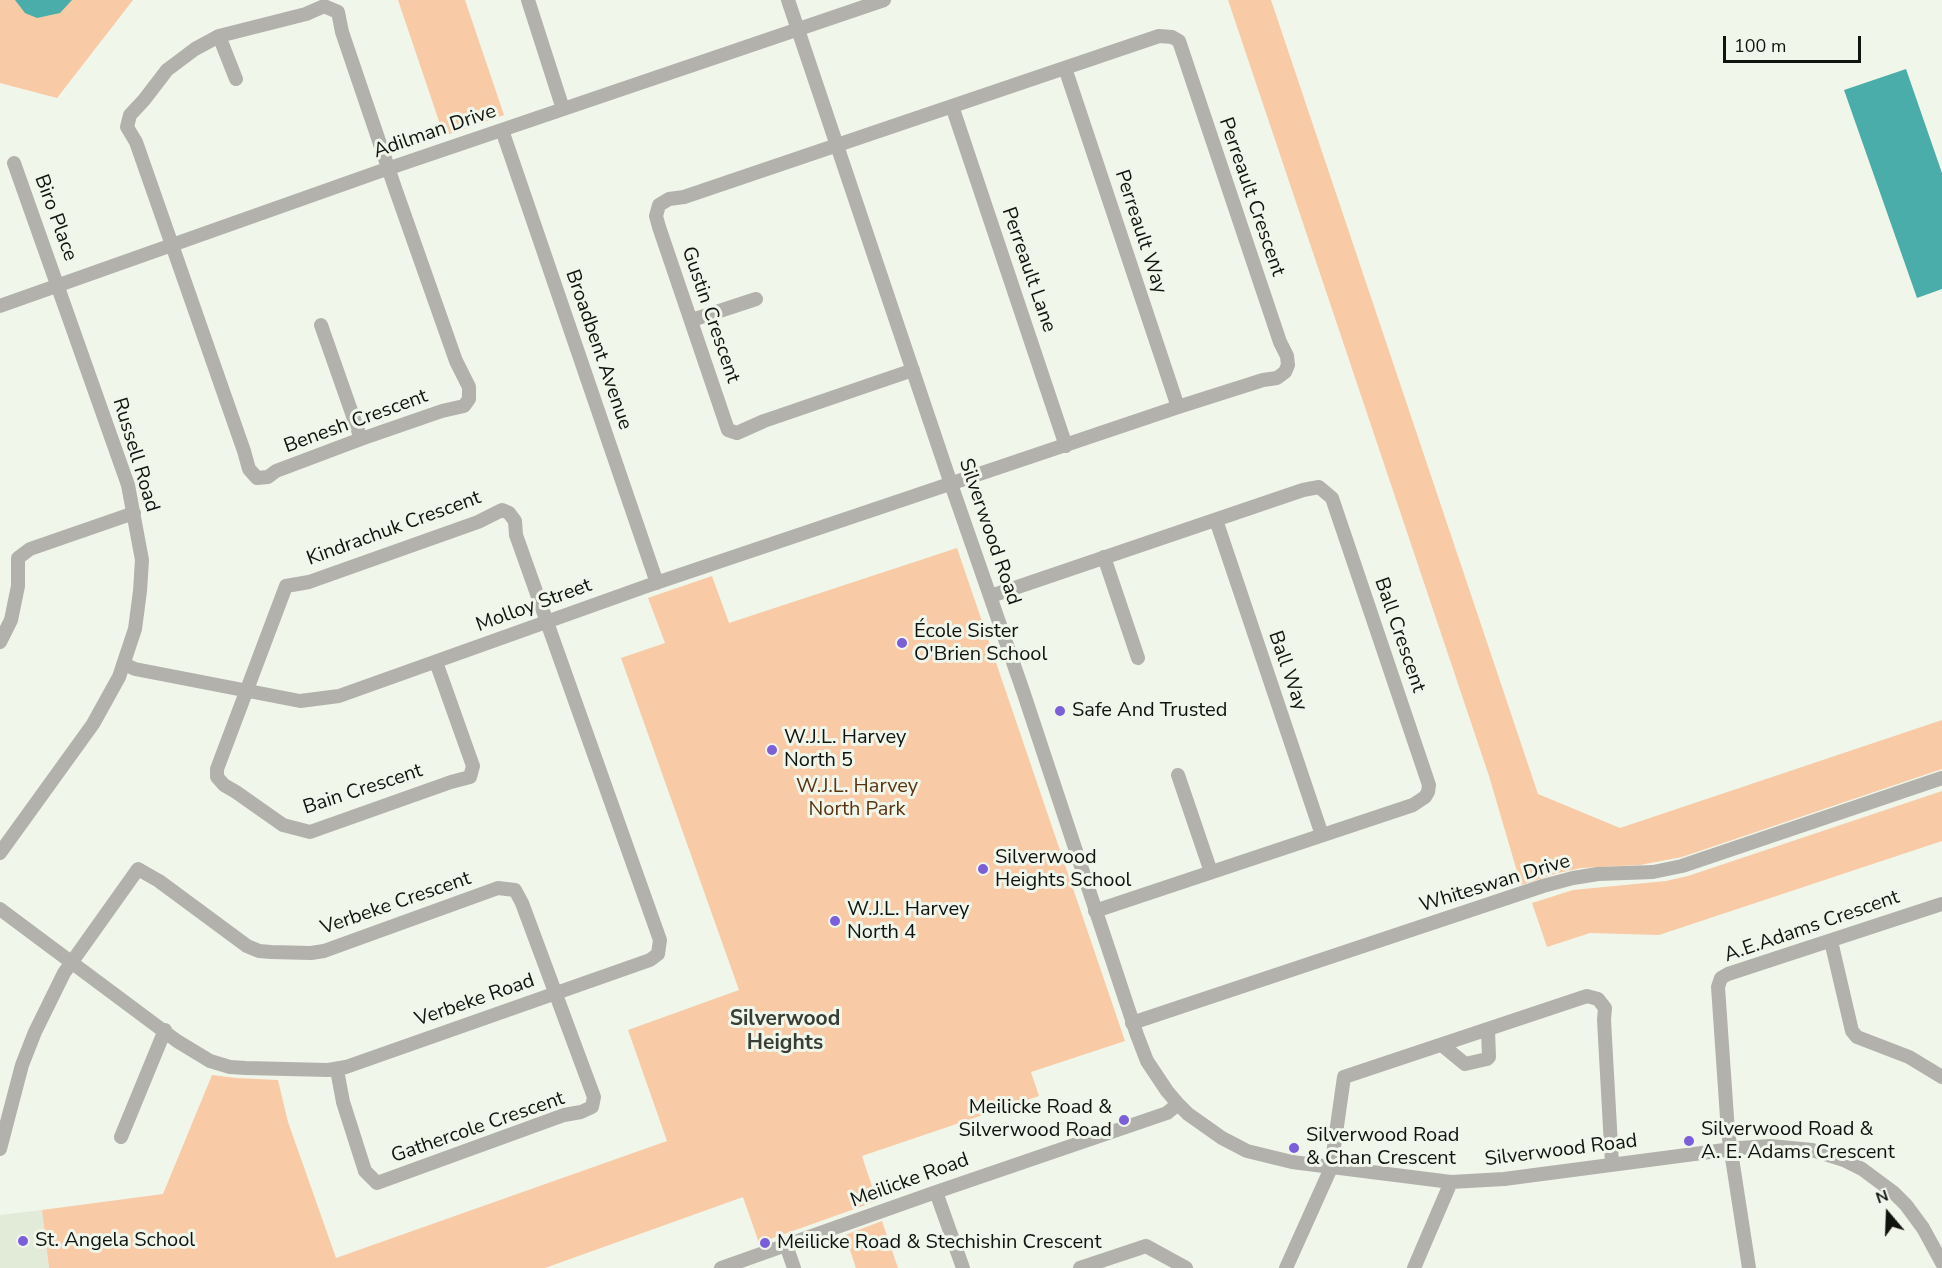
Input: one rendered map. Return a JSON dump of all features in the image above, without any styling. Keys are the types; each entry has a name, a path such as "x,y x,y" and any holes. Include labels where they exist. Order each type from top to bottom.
{"street":[{"path":"528,0 563,109"},
{"name":"Silverwood Road","path":"788,0 1132,1023 1147,1061 1178,1104 1222,1138 1247,1151 1292,1162 1331,1168 1451,1182 1504,1179 1730,1149 1791,1146 1812,1150 1853,1164 1880,1180 1906,1205 1940,1254"},
{"name":"Adilman Drive","path":"0,306 388,168 884,0"},
{"path":"172,245 136,142 128,127 130,115 167,70 195,49 219,36 306,14 324,6 338,12 342,32 388,168"},
{"path":"219,36 236,79"},
{"name":"Perreault Crescent","path":"838,145 1159,36 1172,37 1179,41 1280,342 1287,356 1288,365 1285,372 1277,378 1263,380 1178,407 951,484"},
{"name":"Perreault Way","path":"1065,68 1178,407"},
{"name":"Perreault Lane","path":"952,106 1066,446"},
{"name":"Broadbent Avenue","path":"502,130 657,583"},
{"name":"Gustin Crescent","path":"838,145 684,197 669,199 659,205 656,216 659,227 728,430 737,433 764,421 913,370"},
{"name":"Biro Place","path":"14,163 58,286"},
{"name":"Benesh Crescent","path":"172,245 249,470 257,478 268,477 276,471 361,439 442,411 464,406 469,399 469,387 456,361 388,168"},
{"name":"Russell Road","path":"0,853 93,724 112,691 124,664 135,629 140,591 142,560 128,485 58,286"},
{"path":"692,320 756,299"},
{"path":"321,325 361,439"},
{"name":"Molloy Street","path":"124,664 135,669 300,701 339,696 657,583 951,484"},
{"name":"Ball Crescent","path":"990,596 1319,487 1332,498 1429,784 1425,797 1413,804 1095,911"},
{"name":"Kindrachuk Crescent","path":"246,690 286,586 309,582 332,574 478,522 502,510 509,513 515,521 516,535 547,623"},
{"path":"0,642 14,608 18,586 18,558 30,549 134,513"},
{"name":"Ball Way","path":"1216,520 1322,835"},
{"path":"1104,557 1138,658"},
{"name":"Verbeke Road","path":"0,909 202,1056 219,1064 246,1068 337,1070 650,960 658,954 660,948 657,932 547,623"},
{"name":"Bain Crescent","path":"246,690 217,769 217,777 224,785 283,825 310,832 470,777 473,766 436,662"},
{"path":"1178,775 1210,872"},
{"name":"Whiteswan Drive","path":"1132,1023 1534,889 1573,878 1598,874 1653,872 1682,866 1942,778"},
{"name":"Verbeke Crescent","path":"71,962 138,869 159,881 247,946 259,951 271,952 324,951 498,888 515,890 519,895 554,994"},
{"name":"A.E.Adams Crescent","path":"1730,1149 1719,982 1724,976 1942,904"},
{"path":"1831,941 1852,1031 1857,1037 1909,1057 1942,1077"},
{"path":"0,1149 22,1065 34,1032 71,962"},
{"name":"Gathercole Crescent","path":"337,1070 343,1102 365,1171 377,1183 564,1115 581,1112 592,1107 594,1097 554,994"},
{"path":"1286,1268 1331,1168 1344,1077 1587,996 1601,1002 1605,1014 1612,1164"},
{"path":"121,1137 165,1030"},
{"path":"1442,1045 1465,1064 1487,1059 1489,1057 1488,1030"},
{"name":"Meilicke Road","path":"721,1268 1167,1113 1178,1104"},
{"path":"1730,1149 1749,1268"},
{"path":"1414,1268 1451,1182"},
{"path":"936,1192 963,1268"},
{"path":"786,1245 794,1268"},
{"path":"1080,1268 1146,1246 1186,1268"}],"shaded area":[{"name":"St. Angela School","path":"42,1210 49,1268 0,1268 0,1215"}],"green space":[{"path":"0,0 133,0 57,98 0,83"},
{"path":"398,0 465,0 504,115 444,136"},
{"path":"1228,0 1271,0 1538,794 1620,828 1942,720 1942,769 1682,857 1640,865 1581,868 1521,885 1489,776"},
{"name":"W.J.L. Harvey North Park","path":"957,548 1125,1041 1031,1072 1039,1096 862,1156 877,1201 759,1243 743,1197 545,1268 49,1268 42,1210 163,1194 212,1075 278,1080 288,1122 336,1258 667,1141 628,1030 739,990 621,658 665,643 648,598 712,576 729,623"},
{"path":"1942,791 1942,841 1659,935 1590,933 1547,947 1532,903 1573,890 1666,881 1688,876"},
{"path":"882,1221 898,1268 856,1268 845,1235"}],"water":[{"path":"15,0 72,0 60,13 37,18 25,13"},
{"path":"1906,69 1942,173 1942,289 1917,298 1844,90"}],"place":[{"name":"École Sister O'Brien School","path":"902,643"},
{"name":"Safe And Trusted","path":"1060,711"},
{"name":"W.J.L. Harvey North 5","path":"772,750"},
{"name":"Silverwood Heights School","path":"983,869"},
{"name":"W.J.L. Harvey North 4","path":"835,921"},
{"name":"Meilicke Road & Silverwood Road","path":"1124,1120"},
{"name":"Silverwood Road & A. E. Adams Crescent","path":"1689,1141"},
{"name":"Silverwood Road & Chan Crescent","path":"1294,1148"},
{"name":"St. Angela School","path":"23,1241"},
{"name":"Meilicke Road & Stechishin Crescent","path":"765,1243"}],"district":[{"name":"Silverwood Heights","path":"785,1032"}]}
